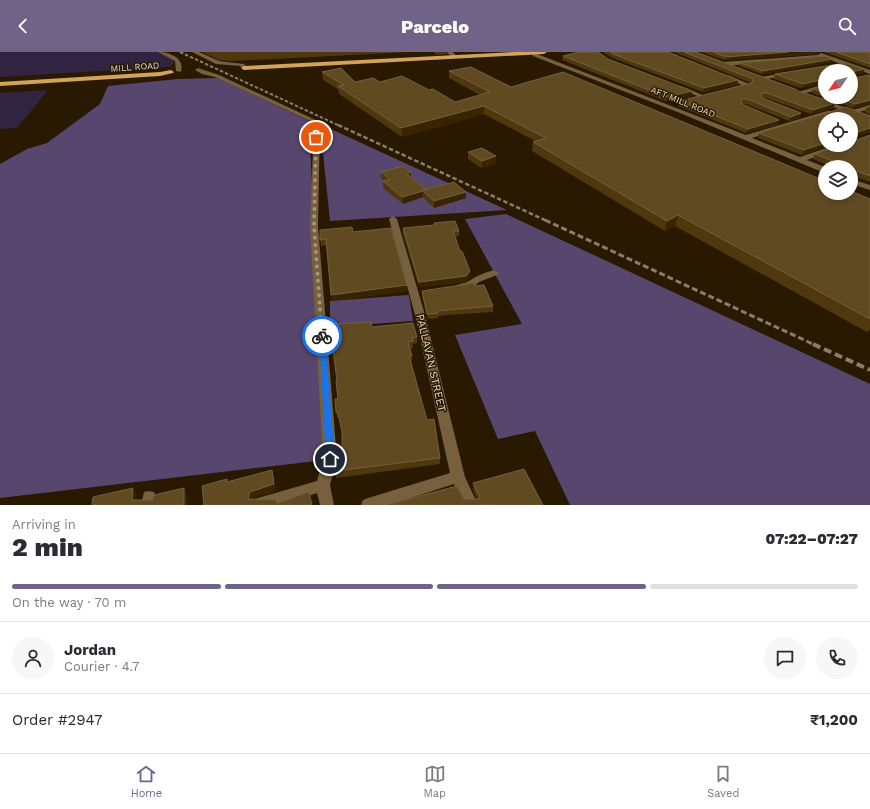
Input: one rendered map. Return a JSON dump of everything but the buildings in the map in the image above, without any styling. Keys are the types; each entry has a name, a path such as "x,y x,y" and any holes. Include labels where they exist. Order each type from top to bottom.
{"main road":[{"path":"244,68 502,52"},
{"path":"452,54 544,52"},
{"name":"MILL ROAD","path":"0,80 162,71 171,72 160,74 0,84"}],"street":[{"path":"161,52 177,60 179,63 179,71"},
{"path":"195,52 218,63 242,65 244,68"},
{"name":"AFT MILL ROAD","path":"534,52 535,55 666,105 818,167"},
{"path":"815,52 845,63 868,74"},
{"path":"723,64 825,56"},
{"path":"717,62 738,70"},
{"path":"840,64 845,63"},
{"path":"198,70 204,74 217,76 317,122 314,226 330,459 324,485 326,505"},
{"path":"760,78 793,73"},
{"path":"720,74 748,85 732,89"},
{"path":"753,75 770,82"},
{"path":"673,85 702,96"},
{"path":"818,87 796,92 818,100"},
{"path":"694,98 709,94"},
{"path":"666,105 680,102"},
{"path":"830,104 852,112 870,107"},
{"path":"745,138 842,108"},
{"path":"795,113 809,118"},
{"path":"858,114 870,118"},
{"path":"775,119 788,124"},
{"path":"799,160 822,152"},
{"path":"859,184 870,180"},
{"path":"859,184 870,188"},
{"name":"PALLAVAN STREET","path":"393,220 417,293 458,477 471,505"},
{"path":"452,288 473,284 475,280 494,273"},
{"path":"368,505 458,477"},
{"path":"258,505 324,485"}],"shaded area":[{"path":"0,52 160,52 173,59 174,63 169,67 0,77"},
{"path":"218,78 309,121 325,460 0,498 0,164 27,149 47,143 100,104 108,86 178,79"},
{"path":"48,90 17,128 0,129 0,93"},
{"path":"320,124 507,210 330,221"},
{"path":"506,214 870,384 870,505 570,505 535,431 498,439 455,335 522,324 465,219"},
{"path":"409,295 413,321 330,327 330,301"}],"railway":[{"path":"180,52 340,126"},
{"path":"338,125 547,221"},
{"path":"545,220 815,345"},
{"path":"813,344 870,370"}],"way so far":[{"path":"316,137 314,226 322,336"}],"route":[{"path":"322,336 330,459"}]}
